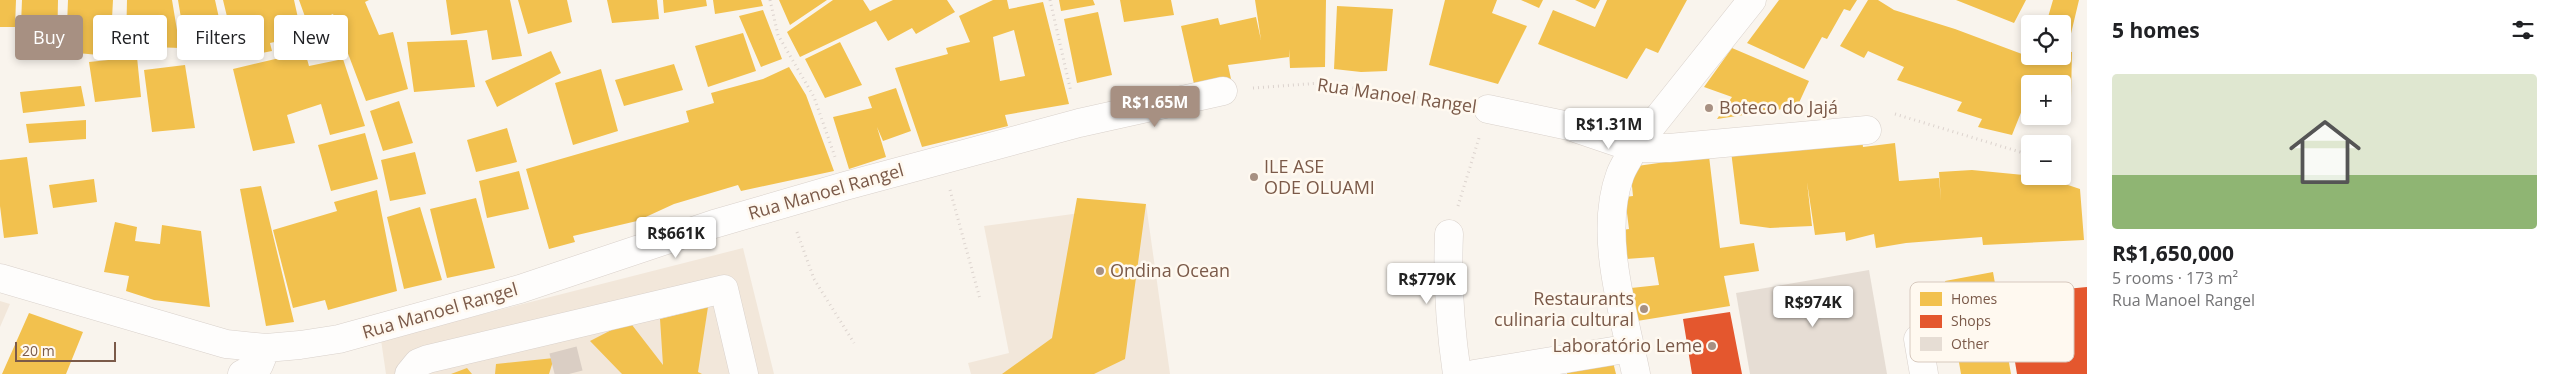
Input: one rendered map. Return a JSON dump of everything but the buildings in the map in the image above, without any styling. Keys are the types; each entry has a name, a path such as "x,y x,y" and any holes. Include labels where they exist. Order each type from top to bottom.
{"street":[{"path":"1474,374 1633,361 1617,282 1612,235 1613,203 1620,175 1634,148 1752,0"},
{"name":"Rua Manoel Rangel","path":"0,278 189,335 226,344 266,348 339,339 520,289 714,224 845,186 1079,123 1223,91"},
{"name":"Rua Manoel Rangel","path":"1488,109 1570,126 1634,148 1668,148 1867,130"},
{"path":"1449,234 1447,282 1450,330 1457,374"},
{"path":"409,374 418,363 428,359 561,340 724,289 744,374"},
{"path":"242,374 258,366 266,348"}],"path":[{"path":"770,0 778,36 814,97 845,186"},
{"path":"1050,0 1079,123"},
{"name":"Rua Manoel Rangel","path":"1223,91 1281,84 1321,83 1488,109"},
{"path":"1867,130 1869,106 2021,152"},
{"path":"1449,234 1488,109"},
{"path":"942,160 980,299"},
{"path":"786,203 814,279 854,343"}],"shaded area":[{"path":"1146,204 1170,374 971,374 968,363 1009,353 984,226"},
{"path":"743,248 774,374 386,374 381,340"},
{"path":"0,301 10,304 0,327"}],"tunnel":[{"path":"563,350 569,374"}],"place":[{"name":"Boteco do Jajá","path":"1709,108"},
{"name":"ILE ASE ODE OLUAMI","path":"1254,177"},
{"name":"Ondina Ocean","path":"1100,271"},
{"name":"Restaurants culinaria cultural","path":"1644,309"},
{"name":"Laboratório Leme","path":"1712,346"}]}
